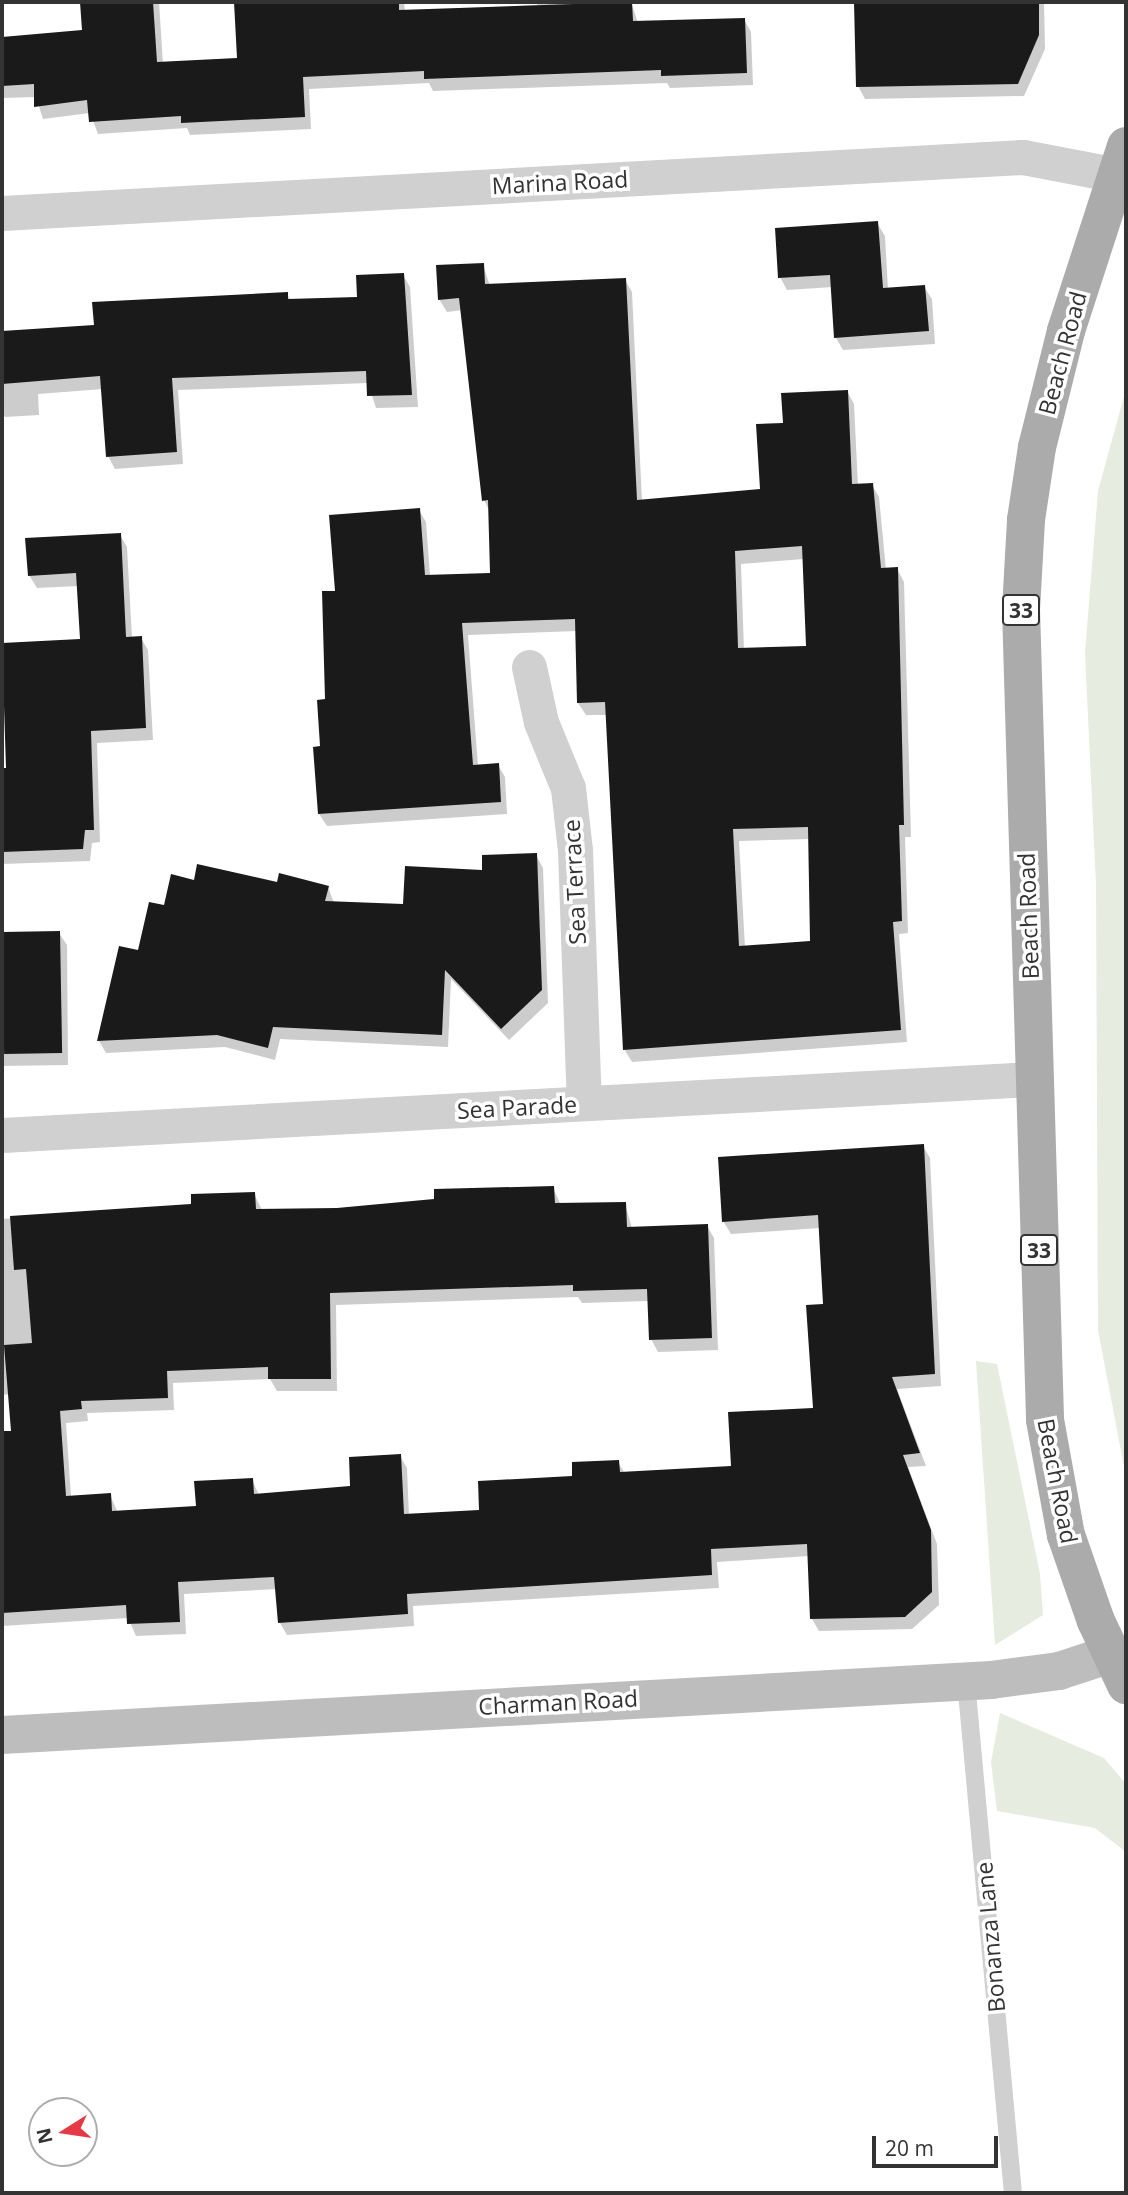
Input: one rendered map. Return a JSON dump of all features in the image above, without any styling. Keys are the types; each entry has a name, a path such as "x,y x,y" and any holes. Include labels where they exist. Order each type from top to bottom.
{"main road":[{"name":"Beach Road","path":"1119,1670 1066,1535 1050,1457 1033,1079 1023,726 1026,520 1037,447 1066,331 1121,161"},
{"name":"Charman Road","path":"2,1735 1119,1670"}],"street":[{"name":"Marina Road","path":"2,213 1023,157 1121,161"},
{"name":"Sea Terrace","path":"529,667 541,722 568,788 575,850 584,1103"},
{"name":"Sea Parade","path":"2,1135 1033,1079"}],"lane":[{"name":"Bonanza Lane","path":"966,1681 1013,2193"}],"shaded area":[{"path":"1126,389 1126,1477 1098,1330 1096,885 1085,653 1098,491"},
{"path":"976,1361 997,1364 1040,1574 1043,1615 995,1645"},
{"path":"1000,1713 1104,1758 1126,1784 1126,1852 1095,1828 997,1811 991,1762"}],"building":[{"path":"80,2 153,2 157,62 237,58 234,2 399,2 399,10 632,2 633,21 745,18 747,73 661,76 661,70 424,79 424,71 303,77 305,117 181,123 181,116 89,122 87,100 34,107 34,84 2,86 2,37 82,30"},
{"path":"854,2 1039,2 1039,35 1018,84 856,87"},
{"path":"878,221 883,288 925,285 929,331 834,338 830,275 778,278 775,228"},
{"path":"484,263 485,284 626,278 637,500 760,489 756,424 783,423 781,393 848,390 852,484 873,483 881,568 898,567 904,825 899,825 902,921 893,922 901,1030 623,1050 605,702 577,703 575,619 462,623 473,765 499,763 501,802 318,814 313,747 320,746 317,700 325,699 322,591 335,591 329,515 420,508 425,575 490,573 488,500 482,501 459,298 438,300 436,265","holes":["802,546 806,646 738,648 735,551","808,827 810,941 739,946 733,829"]},
{"path":"404,273 412,395 367,396 366,371 172,378 177,452 106,457 100,376 2,384 2,331 94,325 92,302 288,292 288,299 357,297 356,275"},
{"path":"121,533 126,637 142,636 146,728 91,731 94,830 85,830 83,849 2,852 2,768 6,768 2,643 80,639 76,573 28,576 25,538"},
{"path":"537,853 542,990 501,1029 445,970 442,1035 273,1027 268,1048 217,1035 97,1041 119,946 138,950 149,902 164,905 171,874 194,880 197,864 277,882 279,873 329,886 325,901 403,904 405,866 482,870 482,855"},
{"path":"60,931 62,1053 4,1054 2,932"},
{"path":"924,1144 935,1374 892,1377 920,1453 903,1455 931,1530 932,1592 905,1617 810,1619 807,1544 711,1549 712,1575 407,1594 408,1614 278,1623 274,1577 178,1582 180,1622 127,1624 126,1605 2,1613 2,1431 11,1431 4,1345 32,1343 26,1269 14,1270 10,1216 191,1204 191,1194 255,1192 256,1209 337,1208 434,1199 434,1189 554,1186 555,1203 626,1202 627,1227 708,1224 712,1338 649,1340 647,1289 573,1291 573,1285 330,1293 331,1379 268,1379 268,1367 167,1371 168,1398 81,1401 82,1409 60,1411 66,1496 111,1493 112,1511 196,1506 194,1481 253,1478 254,1494 350,1486 349,1457 401,1454 404,1514 479,1510 478,1481 572,1476 572,1462 619,1460 620,1472 731,1466 728,1412 813,1408 806,1305 823,1304 818,1215 722,1222 718,1157"}]}
